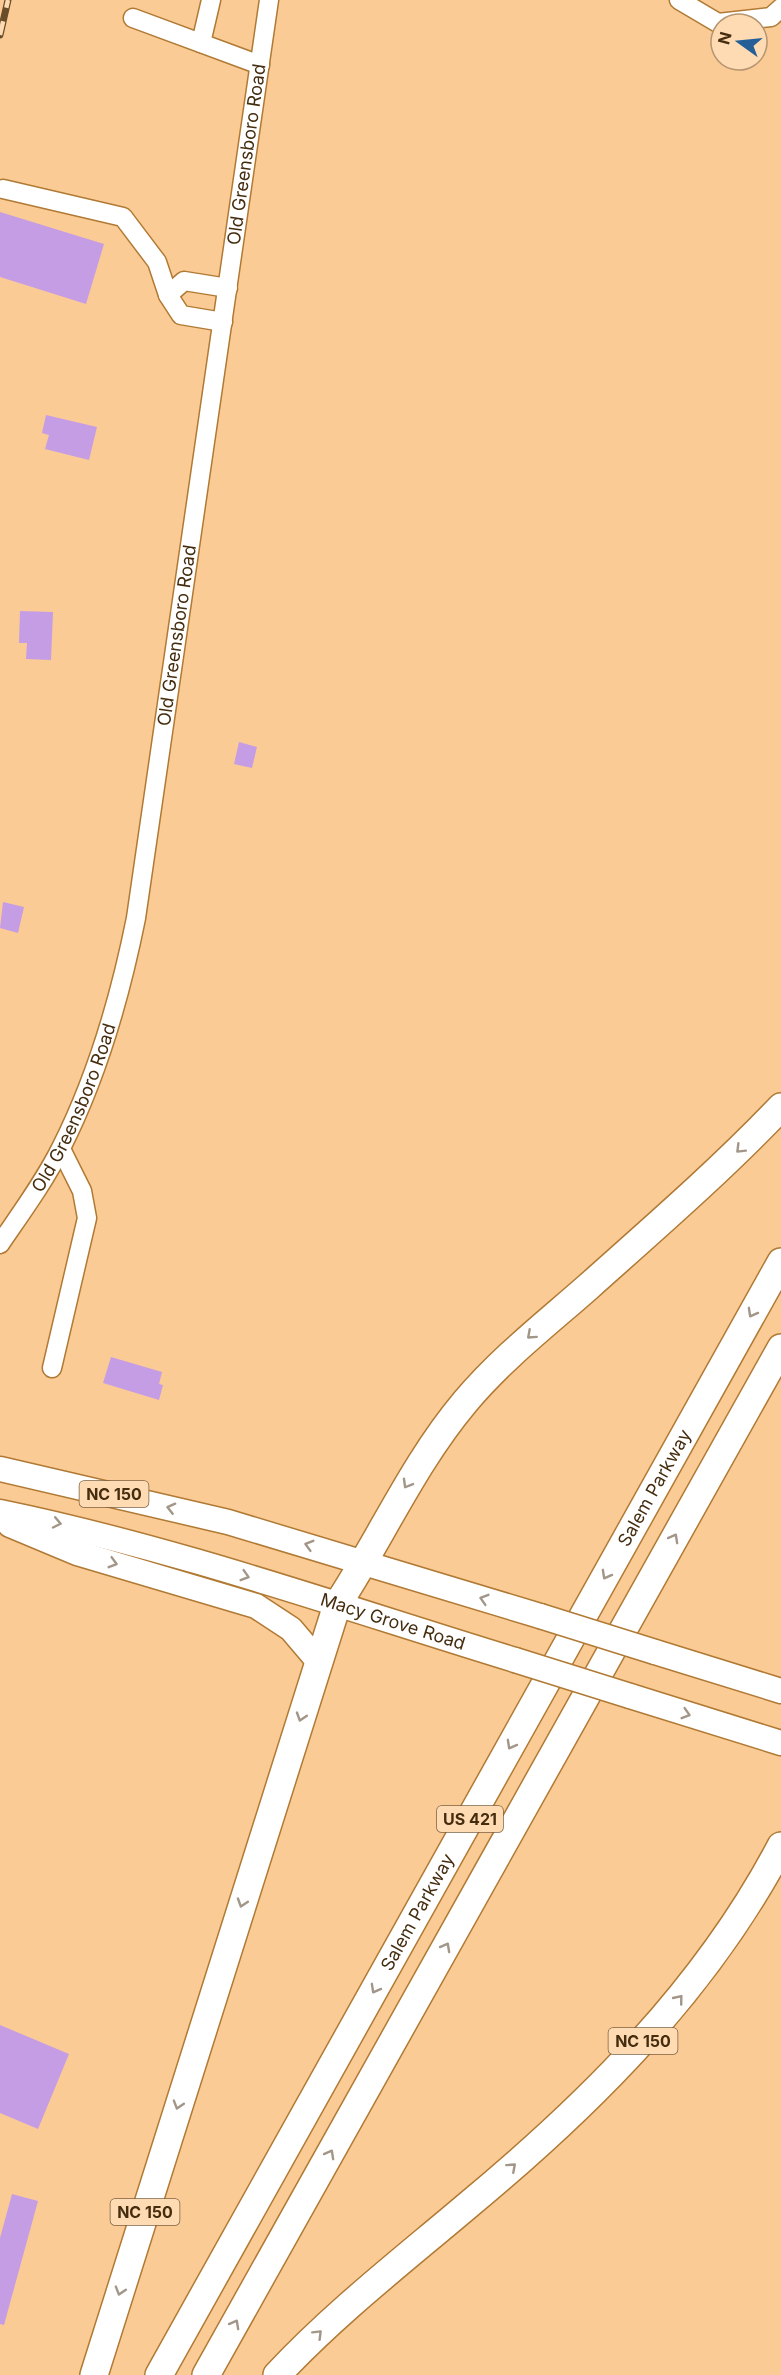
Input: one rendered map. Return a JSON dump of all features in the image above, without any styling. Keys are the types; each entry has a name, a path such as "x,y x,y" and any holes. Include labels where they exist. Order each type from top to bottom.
{"highway":[{"path":"319,1662 337,1605 366,1562 414,1471 445,1428 487,1377 543,1324 698,1190 781,1107"},
{"name":"Salem Parkway","path":"159,2375 781,1262"},
{"name":"US 421","path":"206,2375 781,1347"},
{"name":"NC 150","path":"94,2375 319,1662"},
{"name":"NC 150","path":"277,2375 372,2284 477,2198 578,2108 622,2065 659,2024 726,1936 781,1846"}],"main road":[{"name":"NC 150","path":"0,1469 206,1516 366,1562 781,1691"},
{"name":"Macy Grove Road","path":"0,1512 84,1529 781,1743"},
{"path":"0,1520 77,1553 256,1606 291,1629 319,1662"}],"street":[{"path":"201,43 212,0"},
{"name":"Old Greensboro Road","path":"0,1244 61,1149 80,1108 108,1032 136,918 269,0"},
{"path":"679,0 718,23 771,17 781,8"},
{"path":"133,18 260,65"},
{"path":"3,189 123,217 157,262 168,295 181,315 223,322"},
{"path":"168,295 184,281 228,288"},
{"path":"52,1368 87,1218 82,1191 61,1149"}],"building":[{"path":"0,212 104,244 86,304 0,277"},
{"path":"46,415 97,427 89,460 45,449 49,435 42,433"},
{"path":"20,611 53,612 51,660 26,659 27,643 19,643"},
{"path":"239,742 257,747 252,768 234,764"},
{"path":"3,902 24,907 18,933 0,928"},
{"path":"111,1357 162,1372 159,1384 163,1385 159,1400 103,1383"},
{"path":"0,2025 69,2054 38,2129 0,2113"},
{"path":"12,2194 38,2201 4,2325 0,2324 0,2238"}],"railway":[{"path":"0,35 8,0"}]}
